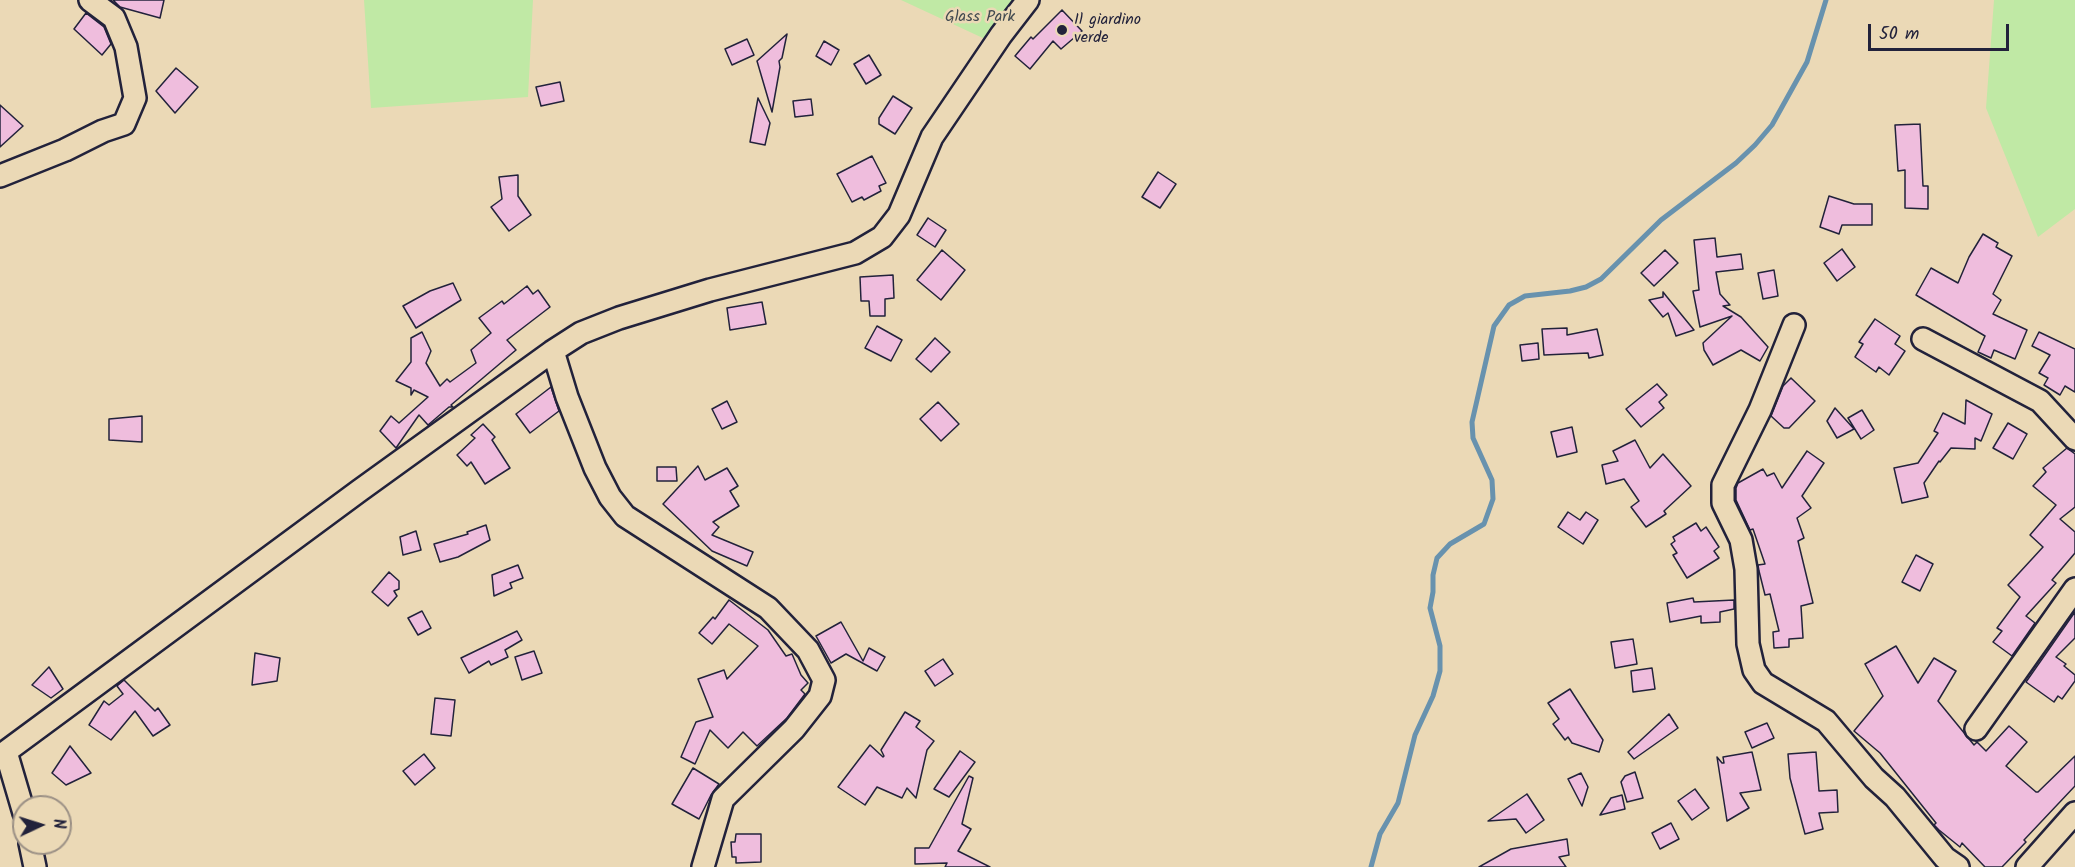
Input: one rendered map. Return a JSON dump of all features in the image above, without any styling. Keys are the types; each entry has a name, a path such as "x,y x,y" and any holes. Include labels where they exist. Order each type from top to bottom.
{"street":[{"path":"0,176 124,124 135,99 126,47 114,18 90,0"},
{"path":"18,795 3,754 98,681 553,351 581,333 620,318 710,290 855,253 882,237 898,214 932,137 1000,35 1028,0"},
{"path":"1794,325 1760,410 1723,485 1724,503 1741,540 1746,569 1748,644 1752,663 1763,683 1826,721 1874,778 1908,811 1945,858 1958,867"},
{"path":"1923,339 2040,401 2075,439"},
{"path":"553,351 567,397 596,468 610,497 625,516 768,608 808,650 824,680 820,696 794,729 723,799 703,867"},
{"path":"1976,729 2075,589"},
{"path":"2027,867 2075,813"}],"green space":[{"path":"364,0 533,0 528,97 371,108"},
{"name":"Glass Park","path":"901,0 1017,0 985,39"},
{"path":"1994,0 2075,0 2075,209 2038,237 1986,108"}],"building":[{"path":"113,0 164,0 160,18 120,7"},
{"path":"1062,10 1082,31 1061,49 1053,41 1030,69 1015,56 1031,37 1033,39"},
{"path":"86,13 104,27 111,44 102,55 74,29"},
{"path":"787,34 782,58 779,61 780,67 772,112 757,61"},
{"path":"747,39 754,55 732,65 725,49"},
{"path":"824,41 839,50 831,65 816,56"},
{"path":"869,55 881,75 866,84 854,64"},
{"path":"176,68 198,87 175,113 156,91"},
{"path":"560,82 564,101 541,106 536,87"},
{"path":"893,96 912,108 895,134 879,124 879,118"},
{"path":"758,98 770,123 765,145 750,142"},
{"path":"811,99 813,115 795,117 793,101"},
{"path":"0,105 23,126 0,147"},
{"path":"1920,124 1923,186 1928,186 1928,209 1905,208 1905,170 1898,171 1895,125"},
{"path":"872,156 886,183 879,186 881,191 864,200 862,197 852,202 837,174"},
{"path":"1158,172 1176,184 1160,208 1142,197"},
{"path":"518,175 518,196 531,215 509,231 491,207 502,199 499,177"},
{"path":"1829,196 1854,204 1872,204 1872,225 1842,225 1839,234 1820,227"},
{"path":"928,218 946,230 935,247 917,235"},
{"path":"1983,234 1998,243 1996,247 2012,256 1993,294 2001,300 1993,314 2027,330 2015,359 1994,350 1991,358 1978,352 1985,336 1916,295 1931,268 1958,283 1969,257"},
{"path":"1715,238 1717,257 1741,254 1743,269 1716,272 1720,294 1730,305 1723,306 1741,317 1768,347 1760,361 1741,350 1713,365 1704,350 1703,343 1732,316 1700,327 1693,291 1699,290 1694,240"},
{"path":"1842,249 1855,267 1837,281 1824,263"},
{"path":"942,250 965,270 941,300 917,280"},
{"path":"1665,250 1678,263 1654,286 1641,273"},
{"path":"1774,270 1778,296 1763,299 1758,273"},
{"path":"893,275 894,298 885,299 885,316 870,316 869,301 861,301 860,277"},
{"path":"453,283 461,300 416,328 403,306 430,291"},
{"path":"527,286 533,294 538,290 550,307 507,340 516,350 451,405 453,407 449,407 428,425 419,415 396,448 380,431 391,416 399,423 428,397 414,390 411,395 411,388 396,381 411,362 411,338 422,332 431,351 426,363 440,386 447,379 450,382 476,363 471,350 491,333 479,318 502,301 504,304"},
{"path":"1663,292 1694,330 1676,336 1668,313 1663,317 1649,300 1663,297"},
{"path":"762,302 766,324 730,330 727,308"},
{"path":"1875,319 1900,336 1895,344 1905,351 1889,375 1879,367 1876,372 1855,357 1863,344 1859,342"},
{"path":"877,326 902,340 891,361 865,348"},
{"path":"1567,328 1567,335 1597,329 1603,355 1589,358 1588,353 1544,355 1542,329"},
{"path":"2039,332 2075,349 2075,392 2065,386 2060,395 2044,385 2048,378 2039,373 2050,355 2032,346"},
{"path":"935,338 950,352 931,372 916,359"},
{"path":"1538,343 1539,359 1522,361 1520,345"},
{"path":"1791,378 1815,401 1789,428 1784,428 1771,416 1783,386"},
{"path":"1657,384 1667,395 1659,402 1664,408 1641,427 1626,409"},
{"path":"551,387 559,411 530,433 516,414"},
{"path":"1966,400 1992,414 1981,441 1975,438 1975,449 1951,448 1924,483 1928,497 1902,503 1894,468 1918,463 1938,433 1934,431 1943,413 1965,424"},
{"path":"727,401 737,422 722,429 712,409"},
{"path":"938,402 959,424 941,441 920,419"},
{"path":"1835,408 1854,429 1837,438 1827,421"},
{"path":"1862,410 1874,430 1861,439 1848,418"},
{"path":"142,416 142,442 109,440 109,419"},
{"path":"2008,423 2027,434 2013,459 1993,448"},
{"path":"483,424 495,437 492,440 510,468 485,484 471,462 467,466 457,455 475,438 471,435"},
{"path":"1572,427 1577,452 1557,457 1551,432"},
{"path":"1635,440 1650,468 1663,454 1691,486 1664,511 1666,514 1646,527 1631,507 1639,501 1624,479 1606,484 1602,465 1618,461 1613,451"},
{"path":"2067,448 2075,454 2075,507 2060,519 2075,532 2075,553 2052,580 2056,583 2026,616 2035,623 2012,656 1993,642 2002,631 1997,628 2020,597 2008,585 2043,547 2030,535 2056,505 2033,486 2046,472 2043,468"},
{"path":"1807,451 1824,463 1802,496 1811,508 1797,518 1804,538 1798,541 1813,603 1801,606 1803,638 1789,639 1789,647 1774,648 1773,632 1779,631 1770,594 1765,595 1758,565 1765,564 1753,529 1750,530 1736,500 1736,488 1738,483 1763,469 1767,476 1774,473 1782,488"},
{"path":"698,466 705,480 727,468 738,486 730,491 739,506 713,522 719,527 712,535 753,552 747,566 712,551 663,504"},
{"path":"657,467 676,467 677,481 657,481"},
{"path":"1568,512 1580,520 1586,512 1598,520 1583,544 1558,527"},
{"path":"1696,523 1701,531 1706,527 1719,547 1714,551 1719,558 1687,578 1673,555 1677,553 1671,544 1675,541 1673,537"},
{"path":"486,525 490,540 458,557 440,562 434,544 468,534 467,532"},
{"path":"416,531 421,550 403,555 400,537"},
{"path":"1916,555 1933,564 1920,591 1902,582"},
{"path":"518,565 523,578 510,583 512,588 494,596 492,575"},
{"path":"389,572 399,581 399,589 394,591 397,596 388,606 372,592"},
{"path":"1693,598 1694,602 1734,600 1734,609 1720,612 1720,622 1701,623 1701,616 1670,622 1667,603"},
{"path":"729,600 768,630 786,656 792,654 801,675 808,683 801,690 805,694 787,718 757,746 743,732 728,748 710,730 695,764 681,757 696,722 713,717 698,679 724,670 727,679 758,646 729,624 712,644 699,633 713,617 715,619"},
{"path":"422,611 431,628 418,635 408,618"},
{"path":"2075,612 2075,638 2056,657 2075,675 2075,681 2062,699 2058,696 2054,702 2026,682"},
{"path":"841,622 863,661 869,648 885,657 877,671 846,654 831,663 816,636"},
{"path":"517,631 522,640 505,650 508,657 491,665 489,661 469,673 461,658"},
{"path":"1633,639 1637,664 1615,668 1611,642"},
{"path":"1896,646 1918,683 1934,658 1956,671 1938,701 1974,745 1977,742 1986,751 2009,726 2027,742 2006,766 2036,792 2075,756 2075,786 2002,867 1985,867 1962,843 1960,847 1939,830 1934,825 1936,823 1880,753 1854,731 1883,696 1865,664"},
{"path":"534,651 542,673 522,680 515,657"},
{"path":"255,653 280,658 277,681 252,685"},
{"path":"943,659 953,674 935,686 925,671"},
{"path":"49,667 63,689 51,698 32,685"},
{"path":"1652,668 1655,689 1633,692 1631,671"},
{"path":"124,680 155,711 158,708 170,725 153,736 135,711 111,740 89,725 104,701 109,705 123,694 117,686"},
{"path":"1570,689 1603,740 1599,752 1572,743 1568,737 1565,740 1553,724 1559,719 1548,703"},
{"path":"435,698 455,700 451,736 431,734"},
{"path":"905,712 920,721 916,727 934,741 927,750 916,798 907,788 902,798 877,787 865,805 838,787 870,745 884,756 881,750"},
{"path":"1669,714 1678,728 1634,759 1628,752"},
{"path":"1767,723 1774,738 1752,748 1745,732"},
{"path":"70,746 91,773 66,785 52,773"},
{"path":"960,751 975,762 949,797 934,789"},
{"path":"1752,752 1761,790 1740,793 1749,808 1727,821 1717,757 1724,763 1723,757"},
{"path":"1816,752 1819,791 1837,790 1838,812 1819,813 1823,829 1805,834 1790,778 1788,754"},
{"path":"424,754 435,768 415,785 403,771"},
{"path":"693,768 719,784 699,819 672,804"},
{"path":"1635,772 1643,798 1627,802 1621,782 1625,776"},
{"path":"1581,773 1588,787 1582,806 1568,779"},
{"path":"969,776 973,778 962,824 971,829 958,851 990,867 945,867 947,863 915,864 915,848 929,848"},
{"path":"1695,789 1709,808 1692,820 1678,801"},
{"path":"1527,794 1544,820 1526,833 1516,819 1488,821"},
{"path":"1622,795 1625,809 1600,815 1611,798"},
{"path":"1671,823 1679,839 1660,849 1652,833"},
{"path":"736,834 761,834 761,862 736,863 736,857 732,857 731,842 735,842"},
{"path":"1567,839 1569,855 1559,857 1566,867 1479,867 1511,849"}],"waterway":[{"path":"1371,867 1380,834 1398,803 1415,735 1433,696 1440,671 1440,646 1430,608 1437,558 1450,544 1484,524 1493,499 1492,480 1473,438 1472,422 1494,326 1509,305 1525,296 1570,291 1586,287 1601,279 1661,220 1736,163 1755,145 1772,125 1807,62 1826,0"}],"place":[{"name":"Il giardino verde","path":"1062,30"}]}
